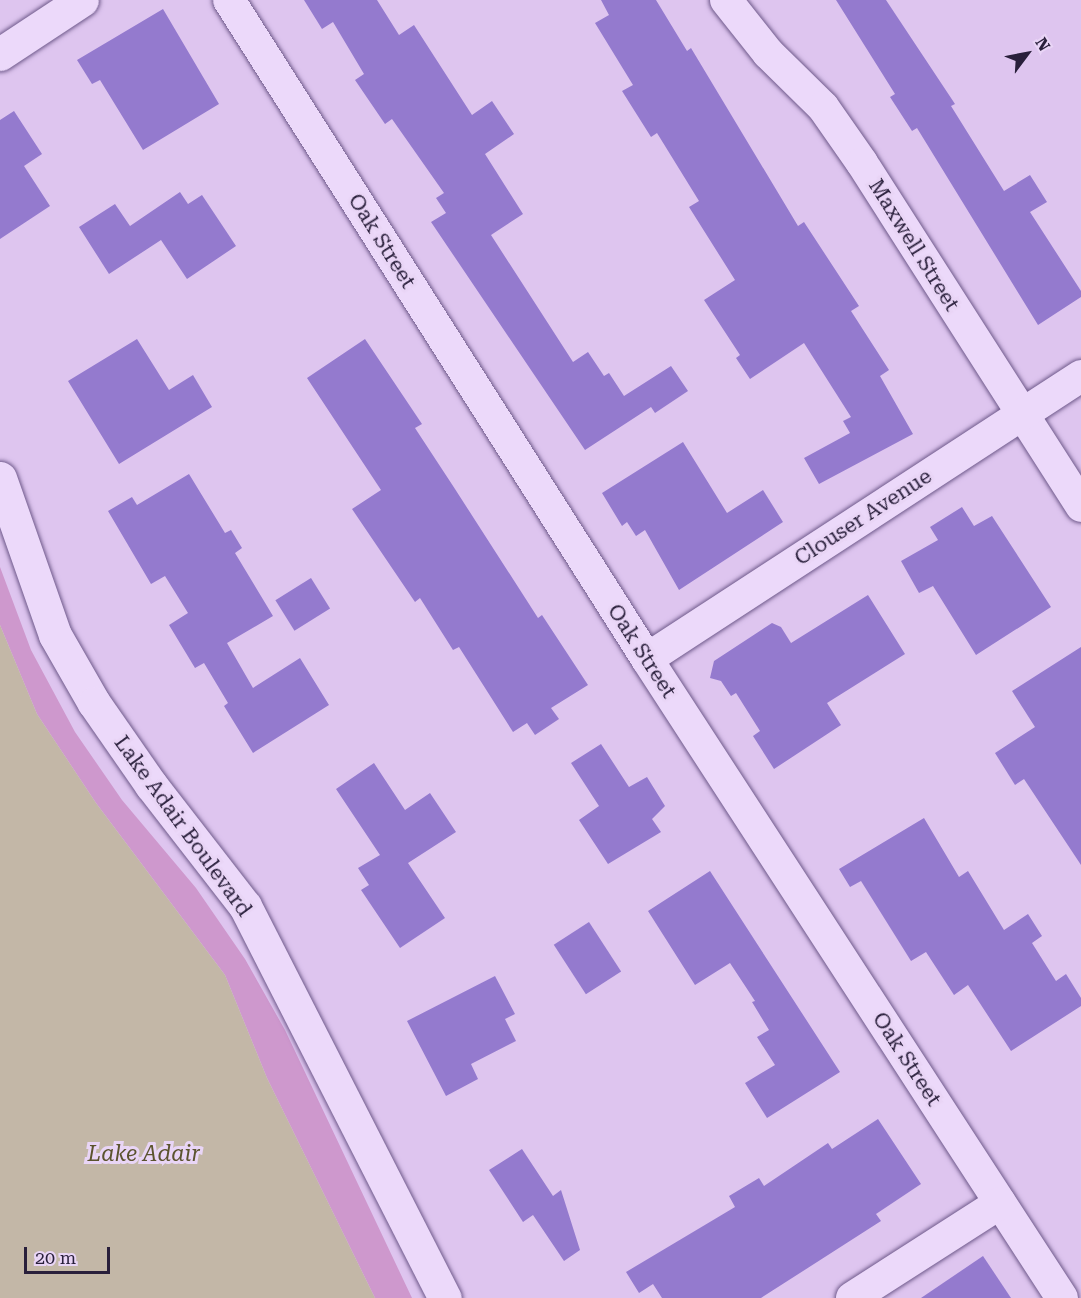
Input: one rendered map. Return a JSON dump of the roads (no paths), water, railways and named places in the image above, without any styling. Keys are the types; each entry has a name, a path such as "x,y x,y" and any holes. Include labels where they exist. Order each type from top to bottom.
{"street":[{"path":"0,54 82,0"},
{"name":"Oak Street","path":"229,0 647,658 1062,1298"},
{"name":"Maxwell Street","path":"726,0 768,53 823,107 1081,506"},
{"name":"Clouser Avenue","path":"647,658 1081,376"},
{"name":"Lake Adair Boulevard","path":"0,478 56,635 94,703 151,785 245,906 445,1298"},
{"path":"852,1298 1000,1203"}],"water":[{"name":"Lake Adair","path":"0,625 37,714 96,803 225,975 267,1078 375,1298 0,1298"}]}
